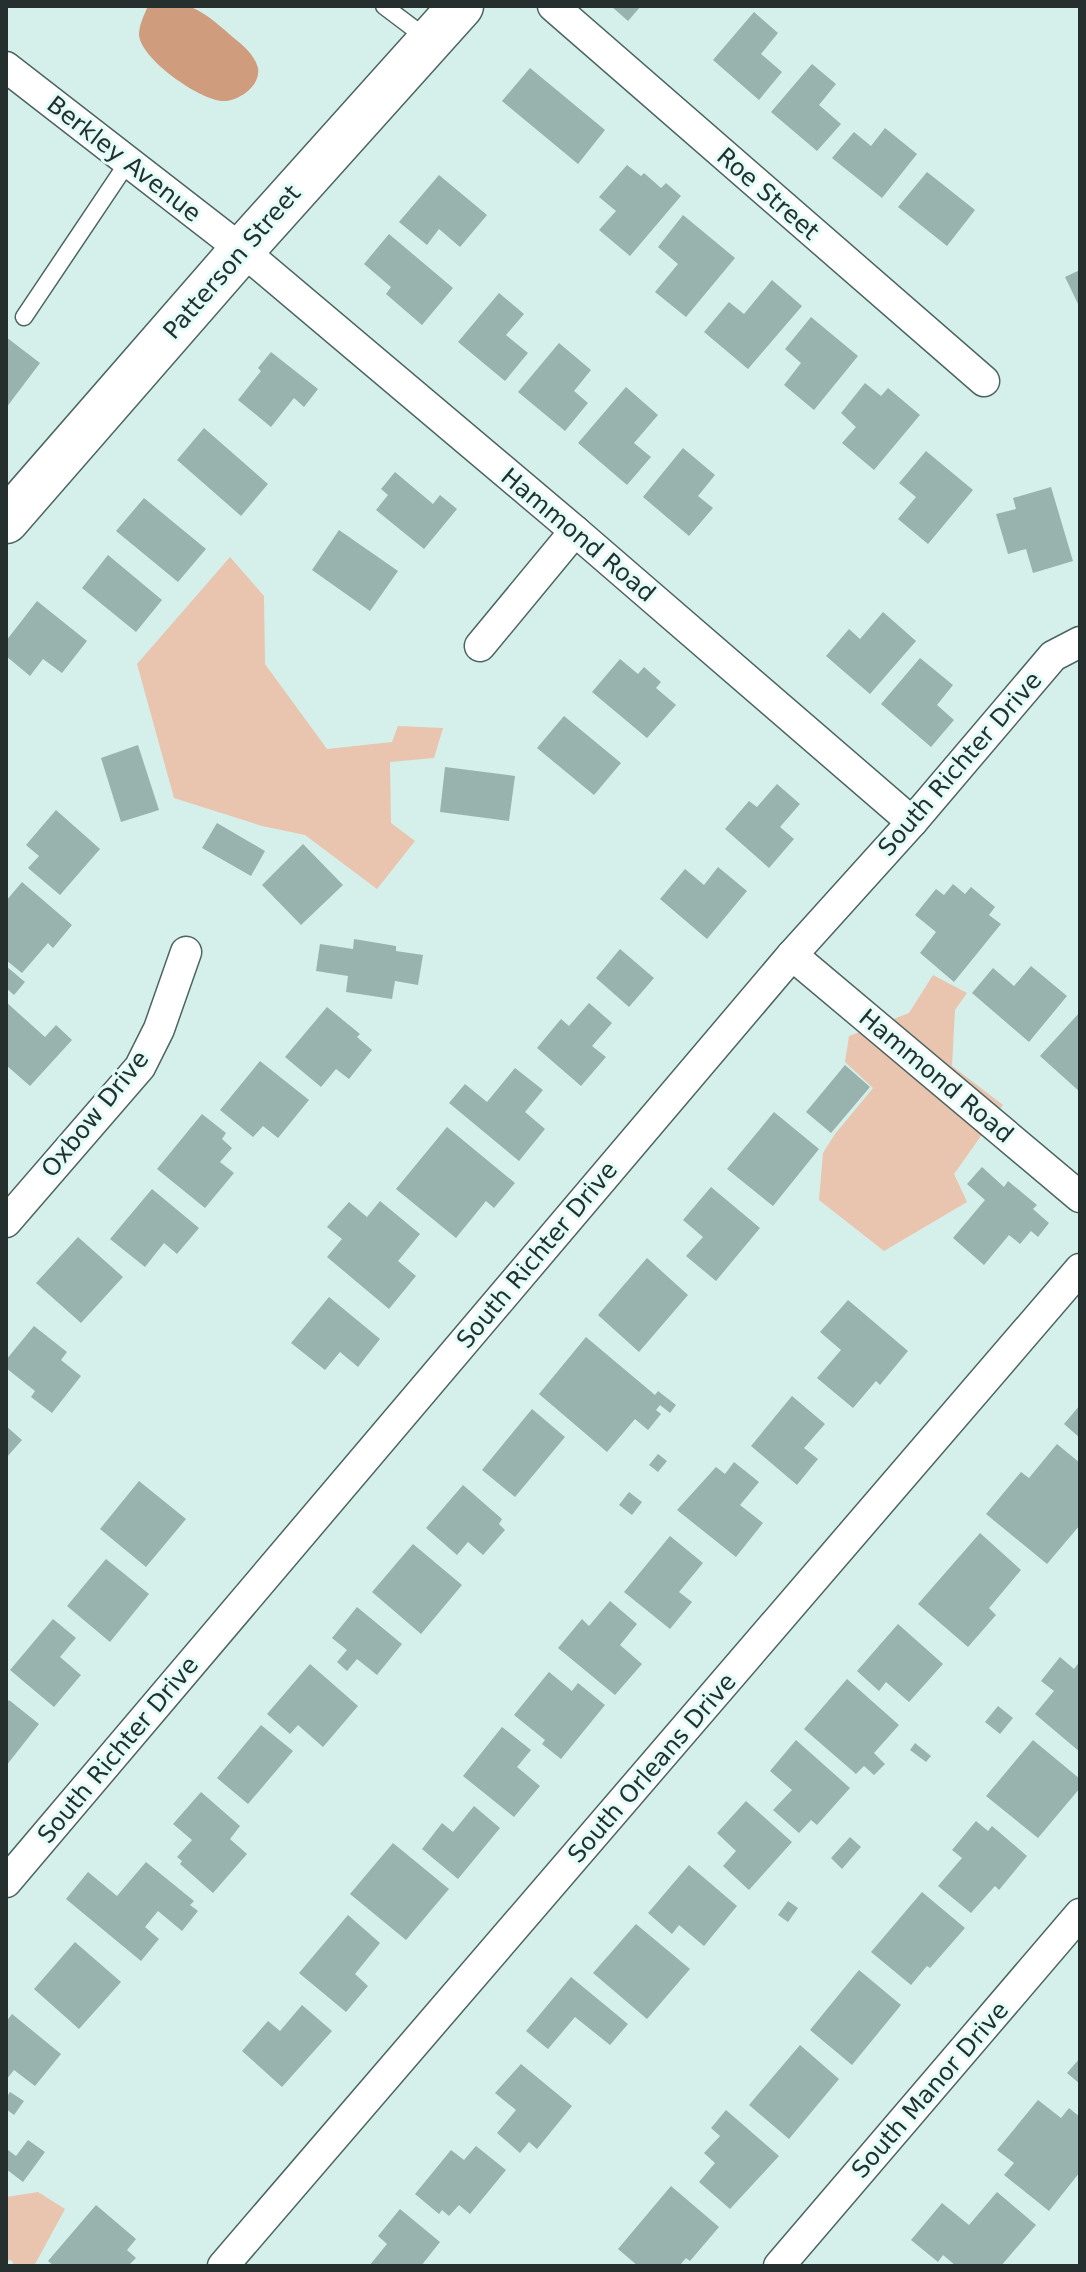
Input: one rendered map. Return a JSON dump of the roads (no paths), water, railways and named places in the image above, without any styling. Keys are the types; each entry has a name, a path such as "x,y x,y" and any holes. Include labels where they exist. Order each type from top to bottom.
{"street":[{"name":"Patterson Street","path":"6,521 242,250 461,6"},
{"name":"Roe Street","path":"553,6 984,381"},
{"name":"Berkley Avenue","path":"6,67 242,250"},
{"name":"Hammond Road","path":"242,250 575,531 912,822"},
{"path":"480,646 575,531"},
{"name":"South Richter Drive","path":"6,1882 792,955 912,822 1053,656 1080,642"},
{"name":"Oxbow Drive","path":"6,1222 140,1067 159,1029 186,952"},
{"name":"Hammond Road","path":"792,955 1080,1197"},
{"name":"South Orleans Drive","path":"223,2266 1080,1269"},
{"name":"South Manor Drive","path":"779,2266 1080,1914"}],"lane":[{"path":"384,6 430,41"},
{"path":"24,317 128,162"}]}
